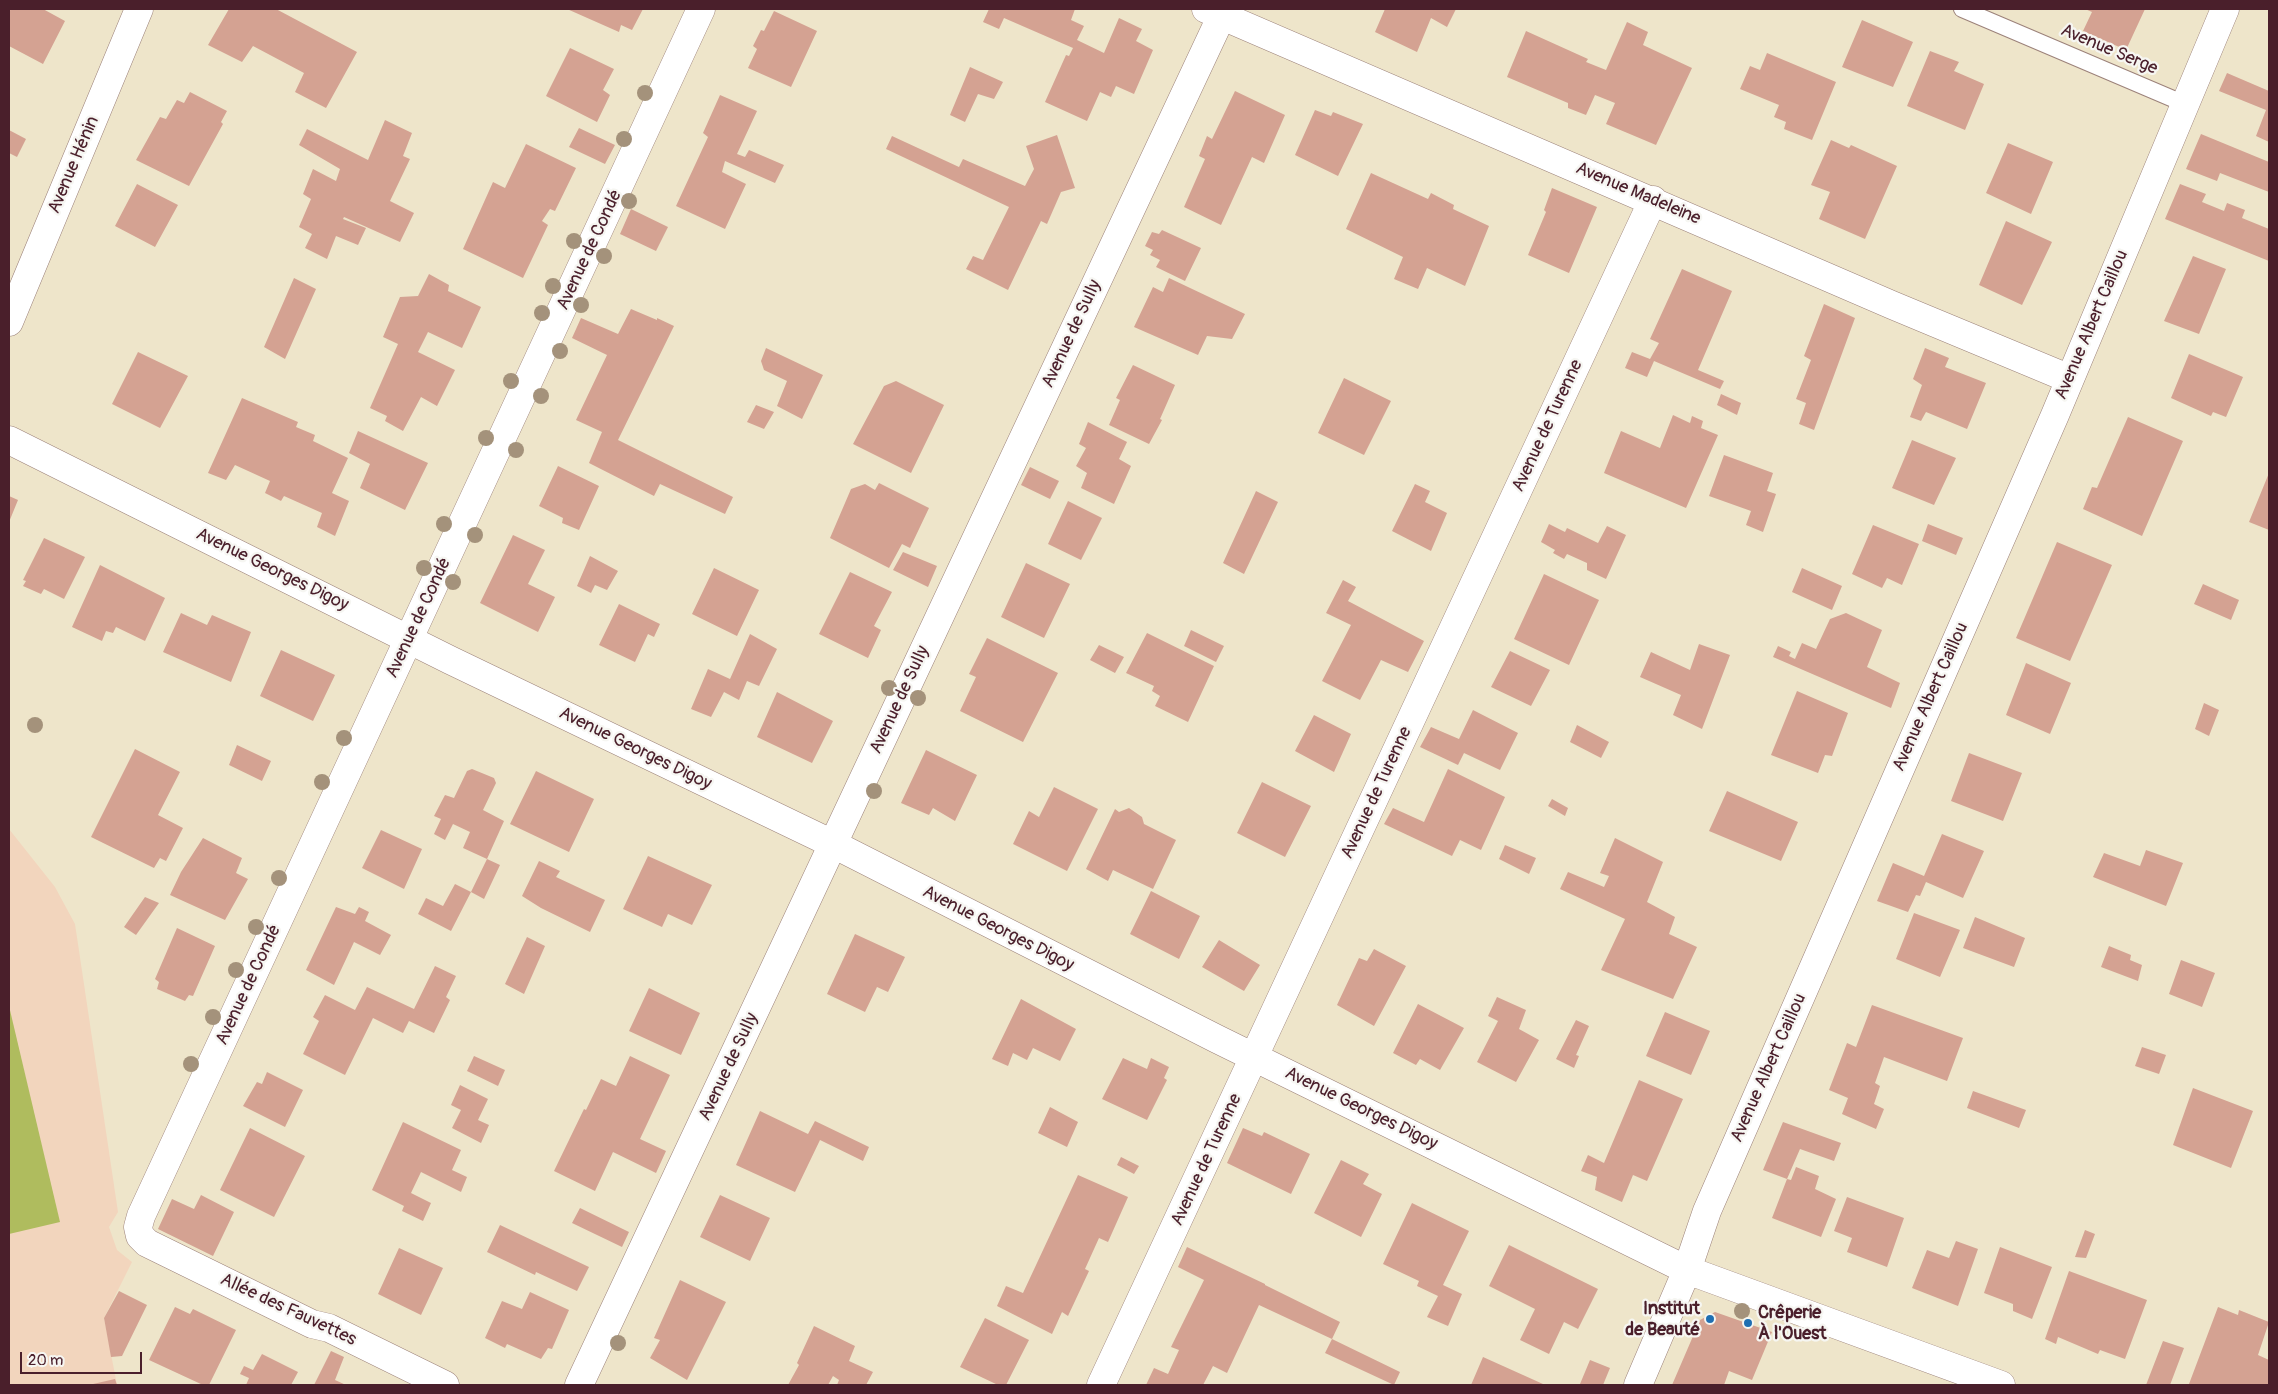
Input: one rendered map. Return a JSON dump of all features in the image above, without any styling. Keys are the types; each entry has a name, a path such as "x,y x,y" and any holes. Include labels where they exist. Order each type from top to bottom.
{"street":[{"name":"Avenue Hénin","path":"9,322 139,9"},
{"name":"Avenue de Condé","path":"138,1227 141,1216 701,9"},
{"name":"Avenue Albert Caillou","path":"1638,1385 1687,1270 1707,1211 2070,379 2225,9"},
{"name":"Avenue Madeleine","path":"1214,12 2070,379"},
{"name":"Avenue de Sully","path":"579,1385 833,844 1214,12"},
{"name":"Avenue de Turenne","path":"1101,1385 1653,200"},
{"name":"Avenue Georges Digoy","path":"9,440 409,639 833,844 1255,1057 1687,1270 2001,1385"},
{"name":"Allée des Fauvettes","path":"138,1227 140,1236 147,1242 312,1324 328,1328 445,1385"}],"lane":[{"name":"Avenue Serge","path":"1962,9 2185,104"}],"shaded area":[{"path":"9,829 55,887 75,924 118,1212 109,1227 117,1250 132,1262 104,1318 117,1385 9,1385"}],"green space":[{"path":"9,1006 60,1222 9,1234"}],"building":[{"path":"11,9 43,9 65,21 43,64 9,46 9,12"},
{"path":"229,9 276,9 357,52 326,108 295,92 304,73 253,46 242,62 208,45"},
{"path":"567,9 643,9 632,30 621,25 619,32"},
{"path":"989,9 1075,9 1071,20 1084,26 1077,40 1104,53 1119,18 1142,29 1136,41 1153,50 1134,94 1116,86 1111,97 1100,92 1087,121 1045,102 1066,55 1069,56 1073,48 1004,18 999,29 983,22"},
{"path":"1385,9 1456,9 1447,27 1431,18 1417,52 1375,32"},
{"path":"2085,9 2145,9 2126,50 2083,31 2092,12"},
{"path":"774,11 817,31 791,87 748,68 757,49 753,46 761,30 764,31"},
{"path":"1862,20 1913,42 1893,87 1842,67"},
{"path":"1627,22 1648,32 1643,45 1692,68 1656,145 1606,124 1615,103 1595,95 1586,115 1568,108 1568,103 1507,77 1526,31 1588,59 1586,62 1606,70"},
{"path":"570,48 614,69 603,90 610,95 597,122 546,96"},
{"path":"1930,51 1959,62 1954,71 1984,84 1965,130 1907,106"},
{"path":"1767,53 1836,82 1812,140 1784,129 1786,122 1774,117 1779,105 1740,89 1750,66 1760,70"},
{"path":"970,67 1003,82 994,99 978,94 965,122 950,115"},
{"path":"2227,73 2269,91 2269,142 2256,136 2266,110 2219,91"},
{"path":"1235,91 1285,115 1264,163 1252,157 1221,225 1184,207 1205,159 1199,156 1207,136 1212,139"},
{"path":"190,92 227,111 221,122 223,124 189,186 136,160 160,117 166,119 177,100 184,103"},
{"path":"720,95 757,111 737,154 745,157 749,150 784,165 775,183 725,161 722,172 746,184 725,229 676,206 708,137 703,133"},
{"path":"1315,110 1331,116 1333,112 1363,124 1338,176 1295,155"},
{"path":"385,120 412,133 403,156 410,159 390,201 414,213 400,242 344,217 343,219 366,228 358,245 336,236 327,259 305,248 312,234 299,227 311,199 303,194 313,169 336,181 340,169 299,145 307,129 368,160"},
{"path":"579,128 615,145 605,164 569,147"},
{"path":"9,130 26,139 17,157 9,153"},
{"path":"2201,134 2269,162 2269,192 2220,173 2217,181 2186,169"},
{"path":"1057,135 1075,188 1061,192 1047,224 1041,221 1008,290 966,269 973,256 983,260 1009,207 886,149 892,136 959,167 963,159 1025,186 1034,169 1026,146"},
{"path":"1831,140 1849,148 1851,145 1897,166 1865,239 1819,219 1830,192 1811,185"},
{"path":"2008,143 2053,162 2031,214 1986,193"},
{"path":"526,144 576,168 555,211 550,209 542,221 548,225 523,278 463,249 493,182 505,188"},
{"path":"1371,173 1428,199 1431,193 1454,205 1453,209 1489,226 1465,286 1427,268 1418,289 1394,279 1403,257 1346,229"},
{"path":"137,184 178,205 155,247 115,226"},
{"path":"2180,184 2206,194 2202,202 2224,211 2227,203 2245,210 2242,218 2269,229 2269,261 2165,219"},
{"path":"1552,188 1597,207 1569,273 1528,255 1546,212 1544,210"},
{"path":"631,209 668,227 656,251 620,234"},
{"path":"2006,221 2052,242 2022,305 1979,285"},
{"path":"1162,230 1201,248 1185,281 1156,267 1160,260 1150,255 1153,250 1145,246 1152,232 1159,234"},
{"path":"2193,256 2226,269 2199,334 2164,321"},
{"path":"1682,269 1732,291 1698,370 1724,381 1720,389 1654,361 1647,377 1625,368 1632,352 1650,359 1659,343 1650,339"},
{"path":"429,274 449,285 448,291 481,307 462,348 428,332 418,352 455,370 437,406 421,397 403,431 385,421 387,416 370,408 398,344 383,337 400,297 418,296"},
{"path":"294,278 316,289 285,359 264,347"},
{"path":"1169,278 1245,314 1232,339 1207,336 1198,355 1134,327 1153,287 1163,292"},
{"path":"1824,304 1855,318 1814,430 1799,424 1806,403 1796,399 1811,360 1804,356"},
{"path":"631,309 674,326 618,440 733,497 725,514 660,484 654,496 589,463 602,432 576,420 607,355 572,338 581,318 618,334"},
{"path":"766,348 823,375 802,419 777,406 787,381 764,370 761,361"},
{"path":"1925,348 1949,358 1945,367 1986,383 1967,429 1926,412 1921,421 1910,417 1922,385 1913,379"},
{"path":"138,352 188,376 160,428 112,404"},
{"path":"2189,354 2243,377 2226,417 2213,412 2211,416 2171,398"},
{"path":"1133,365 1175,385 1160,419 1162,420 1149,444 1109,425 1120,400 1116,398"},
{"path":"1344,378 1391,401 1364,455 1318,433"},
{"path":"896,381 944,405 911,473 853,444 884,386"},
{"path":"1721,394 1741,403 1737,415 1717,405"},
{"path":"242,398 298,422 296,427 315,435 313,441 348,458 332,493 349,501 335,536 317,527 322,513 284,496 281,501 265,493 270,481 235,465 226,480 208,473"},
{"path":"756,405 774,412 764,429 747,422"},
{"path":"1673,415 1690,423 1692,416 1703,421 1701,428 1718,435 1686,508 1604,473 1621,431 1660,448"},
{"path":"2128,417 2183,441 2142,536 2083,509 2092,487 2097,488"},
{"path":"1088,422 1127,442 1119,459 1131,466 1114,504 1081,488 1087,473 1076,466 1086,448 1079,444"},
{"path":"358,431 428,463 405,510 360,488 370,464 349,453"},
{"path":"1912,440 1956,458 1934,505 1892,488"},
{"path":"1724,455 1773,473 1767,491 1776,494 1763,532 1746,525 1751,511 1709,496"},
{"path":"558,466 599,486 579,530 562,523 563,518 539,506"},
{"path":"1030,467 1059,481 1050,499 1021,485"},
{"path":"2269,473 2269,530 2249,522"},
{"path":"879,483 929,508 910,548 902,544 889,568 830,538 851,489 865,484 875,490"},
{"path":"1415,484 1430,491 1425,502 1447,513 1431,551 1392,531"},
{"path":"1256,491 1278,502 1244,574 1223,563"},
{"path":"9,496 18,500 9,522"},
{"path":"1068,501 1102,518 1081,560 1048,544"},
{"path":"1549,524 1565,532 1567,528 1598,543 1607,526 1626,535 1606,579 1587,570 1587,563 1567,554 1564,559 1553,553 1555,550 1541,542"},
{"path":"1928,524 1963,538 1956,555 1922,541"},
{"path":"1873,525 1919,544 1902,585 1887,578 1882,588 1852,574"},
{"path":"513,535 545,550 528,584 555,597 538,632 480,603"},
{"path":"44,538 85,557 64,599 44,589 41,594 23,586 26,581 23,580"},
{"path":"2057,542 2112,565 2070,661 2016,638"},
{"path":"903,552 937,566 928,587 893,570"},
{"path":"590,556 618,571 607,590 595,585 591,593 577,586"},
{"path":"1026,563 1070,584 1044,638 1001,617"},
{"path":"100,565 165,598 145,641 116,627 113,633 106,631 102,641 72,627"},
{"path":"714,568 759,590 737,636 692,614"},
{"path":"1802,568 1842,586 1832,610 1792,592"},
{"path":"850,572 892,592 874,626 881,630 868,658 819,634"},
{"path":"1544,574 1599,600 1569,665 1514,639"},
{"path":"1343,580 1356,587 1348,601 1424,641 1408,672 1381,660 1360,700 1322,681 1351,625 1326,613"},
{"path":"2203,584 2239,600 2231,620 2194,604"},
{"path":"619,604 660,624 654,637 648,634 635,662 599,645"},
{"path":"181,613 207,625 212,615 251,632 231,682 163,652"},
{"path":"1846,613 1882,630 1867,667 1900,683 1891,708 1773,657 1778,646 1791,652 1789,656 1795,659 1802,643 1816,649 1830,619"},
{"path":"1191,630 1224,646 1216,662 1184,646"},
{"path":"1147,633 1214,666 1188,722 1155,706 1160,696 1152,691 1154,686 1126,673"},
{"path":"750,634 777,649 759,686 747,681 739,700 724,692 711,717 691,709 708,669 730,679"},
{"path":"987,638 1058,673 1023,742 960,711 976,677 969,674"},
{"path":"1699,644 1730,655 1702,729 1673,715 1681,695 1640,677 1651,652 1690,670"},
{"path":"1099,645 1124,657 1115,673 1090,660"},
{"path":"281,650 335,675 313,721 260,696"},
{"path":"1510,651 1550,670 1531,706 1491,687"},
{"path":"2026,663 2071,683 2050,734 2006,715"},
{"path":"1797,691 1848,713 1832,756 1825,755 1818,773 1771,755"},
{"path":"777,692 833,721 812,763 757,737"},
{"path":"2204,703 2219,710 2209,736 2195,729"},
{"path":"1473,710 1518,733 1500,770 1464,753 1458,765 1420,747 1431,727 1459,739"},
{"path":"1314,715 1351,734 1334,772 1295,751"},
{"path":"1577,725 1609,742 1601,758 1570,742"},
{"path":"237,745 271,761 262,781 229,765"},
{"path":"135,749 180,772 158,815 183,828 166,861 160,858 154,868 91,837"},
{"path":"926,750 977,775 955,821 933,808 929,815 901,803"},
{"path":"1969,753 2022,773 2003,821 1951,801"},
{"path":"472,769 494,778 496,783 483,810 504,821 487,859 463,848 470,832 453,824 445,840 434,834 441,819 434,816 445,795 454,798 467,771"},
{"path":"1448,769 1505,797 1481,850 1460,840 1452,856 1384,824 1393,808 1424,822"},
{"path":"536,771 594,799 569,852 510,824"},
{"path":"1262,782 1311,806 1285,857 1237,833"},
{"path":"1054,787 1098,809 1067,871 1013,844 1029,811 1039,817"},
{"path":"1727,791 1798,822 1781,861 1709,831"},
{"path":"1552,799 1568,808 1565,816 1548,806"},
{"path":"1129,808 1142,817 1144,824 1176,840 1153,889 1113,870 1108,881 1086,869 1115,809 1119,812"},
{"path":"381,830 422,849 404,889 362,868"},
{"path":"1942,834 1984,851 1963,898 1926,882 1920,896 1916,895 1908,912 1877,901 1893,863 1924,876"},
{"path":"203,838 242,858 236,873 248,879 225,920 170,895 181,872"},
{"path":"1615,838 1663,862 1647,902 1675,917 1669,934 1697,947 1673,999 1601,970 1625,919 1560,889 1568,872 1604,887 1609,876 1600,873"},
{"path":"1505,845 1536,858 1529,874 1499,859"},
{"path":"2146,850 2183,863 2166,906 2093,877 2104,853 2140,866"},
{"path":"648,856 712,885 692,925 668,914 662,927 623,909"},
{"path":"487,859 500,865 484,899 471,892"},
{"path":"539,861 560,871 556,877 605,900 590,932 541,908 522,896"},
{"path":"455,884 471,892 451,931 418,914 426,898 443,906"},
{"path":"1151,891 1200,916 1179,959 1130,934"},
{"path":"145,897 159,903 136,935 124,927"},
{"path":"336,907 355,914 359,907 369,912 365,921 391,935 380,955 354,942 334,985 306,970"},
{"path":"1914,913 1960,930 1940,977 1896,959"},
{"path":"1975,917 2025,938 2014,967 1963,948"},
{"path":"177,928 215,946 193,996 189,995 185,1001 157,989 159,982 155,979"},
{"path":"855,934 905,957 888,992 877,987 865,1012 827,994"},
{"path":"527,937 545,946 524,994 505,984"},
{"path":"1219,940 1260,965 1244,991 1202,967"},
{"path":"2109,946 2131,955 2130,960 2142,965 2138,981 2101,967"},
{"path":"1374,949 1406,966 1374,1026 1337,1005 1359,958 1367,961"},
{"path":"2181,960 2215,973 2202,1007 2169,994"},
{"path":"435,966 456,976 446,997 450,1000 434,1033 409,1021 403,1033 373,1018 345,1075 303,1054 319,1021 313,1017 325,995 355,1010 367,987 414,1009"},
{"path":"649,988 700,1013 681,1055 629,1031"},
{"path":"1497,997 1526,1010 1519,1029 1539,1040 1516,1082 1477,1062 1498,1021 1488,1016"},
{"path":"1021,999 1076,1029 1060,1061 1033,1048 1027,1060 1013,1053 1008,1066 992,1059"},
{"path":"1418,1004 1464,1028 1440,1070 1420,1059 1416,1065 1393,1053"},
{"path":"1872,1005 1963,1038 1947,1081 1884,1057 1875,1083 1880,1086 1874,1104 1884,1109 1876,1129 1842,1114 1848,1098 1829,1090 1847,1043 1856,1047"},
{"path":"1665,1012 1710,1031 1691,1075 1646,1056"},
{"path":"1576,1020 1589,1026 1576,1055 1579,1056 1574,1068 1556,1059"},
{"path":"2142,1047 2166,1055 2159,1074 2135,1066"},
{"path":"474,1056 505,1070 498,1086 467,1071"},
{"path":"630,1056 670,1075 640,1139 666,1151 656,1173 613,1152 595,1191 554,1171 601,1079 616,1086"},
{"path":"1123,1058 1147,1069 1151,1058 1169,1067 1164,1078 1167,1080 1147,1120 1102,1099"},
{"path":"267,1072 303,1090 285,1127 243,1106 257,1082 262,1084"},
{"path":"1639,1080 1683,1099 1647,1181 1633,1175 1622,1202 1595,1190 1597,1177 1581,1171 1588,1155 1604,1163"},
{"path":"460,1085 488,1099 478,1120 489,1125 481,1143 452,1128 461,1110 451,1105"},
{"path":"2193,1088 2253,1111 2231,1168 2173,1145"},
{"path":"1973,1091 2026,1110 2019,1128 1967,1108"},
{"path":"1050,1107 1078,1122 1067,1147 1038,1133"},
{"path":"760,1111 808,1134 815,1121 869,1147 863,1161 820,1140 795,1192 736,1165"},
{"path":"403,1122 461,1150 452,1170 467,1177 461,1192 421,1172 411,1193 431,1203 423,1221 402,1211 404,1206 372,1190"},
{"path":"1783,1122 1841,1143 1834,1161 1800,1149 1787,1179 1763,1170"},
{"path":"250,1128 305,1156 274,1217 220,1190"},
{"path":"1243,1128 1262,1136 1264,1132 1310,1154 1291,1194 1227,1163"},
{"path":"1121,1157 1139,1166 1134,1174 1117,1165"},
{"path":"1341,1160 1369,1174 1363,1184 1382,1194 1361,1237 1314,1213"},
{"path":"1796,1167 1819,1176 1815,1189 1836,1199 1821,1237 1772,1218 1787,1179 1791,1180"},
{"path":"1078,1175 1128,1197 1108,1242 1099,1238 1085,1269 1089,1271 1068,1316 1062,1312 1052,1334 997,1306 1006,1286 1023,1293"},
{"path":"201,1195 234,1212 213,1256 158,1229 172,1199 194,1209"},
{"path":"720,1195 770,1218 750,1261 700,1237"},
{"path":"1847,1197 1904,1218 1887,1267 1847,1252 1852,1238 1834,1231"},
{"path":"1412,1203 1469,1231 1443,1285 1462,1294 1448,1326 1427,1317 1438,1296 1417,1286 1419,1281 1383,1264"},
{"path":"580,1208 629,1232 622,1247 572,1223"},
{"path":"500,1225 589,1267 577,1291 536,1272 535,1275 487,1252"},
{"path":"2085,1230 2095,1234 2086,1258 2075,1257"},
{"path":"1956,1241 1978,1249 1958,1306 1912,1288 1927,1250 1949,1258"},
{"path":"1509,1245 1598,1289 1578,1329 1564,1322 1549,1354 1520,1340 1535,1309 1489,1286"},
{"path":"1187,1247 1340,1322 1332,1339 1259,1305 1227,1373 1213,1366 1203,1385 1146,1385 1154,1368 1168,1374 1179,1350 1171,1347 1204,1280 1178,1267"},
{"path":"2000,1247 2052,1267 2032,1319 2013,1311 2013,1304 1984,1293"},
{"path":"399,1248 443,1268 421,1315 378,1294"},
{"path":"2069,1271 2147,1300 2125,1359 2100,1350 2098,1354 2058,1337 2056,1344 2045,1339"},
{"path":"680,1280 726,1302 687,1380 650,1358 660,1340 654,1338"},
{"path":"119,1291 147,1305 122,1356 111,1357 104,1318"},
{"path":"530,1292 569,1310 552,1349 548,1348 541,1359 507,1344 505,1348 485,1338 502,1301 522,1309"},
{"path":"175,1307 190,1314 193,1309 236,1330 209,1385 203,1385 149,1360"},
{"path":"2218,1307 2238,1315 2239,1310 2269,1322 2258,1355 2269,1360 2269,1385 2189,1384"},
{"path":"1715,1312 1772,1332 1752,1380 1729,1371 1724,1385 1672,1385 1700,1320"},
{"path":"985,1318 1029,1340 1006,1385 998,1385 960,1367"},
{"path":"814,1326 855,1346 849,1361 873,1372 866,1385 837,1385 839,1380 833,1376 828,1385 788,1385 799,1365 797,1363"},
{"path":"1332,1339 1400,1372 1394,1385 1325,1353"},
{"path":"2163,1341 2184,1348 2170,1385 2146,1385"},
{"path":"331,1351 344,1357 335,1380 346,1385 314,1385"},
{"path":"262,1354 298,1372 291,1385 246,1385 249,1378 240,1374 244,1366 253,1370"},
{"path":"1483,1357 1543,1384 1471,1385"},
{"path":"1590,1360 1610,1368 1603,1385 1580,1384"},
{"path":"115,1379 117,1385 93,1385 93,1384"}],"place":[{"name":"Institut de Beauté","path":"1710,1319"},
{"name":"Crêperie À l'Ouest","path":"1748,1323"}]}
